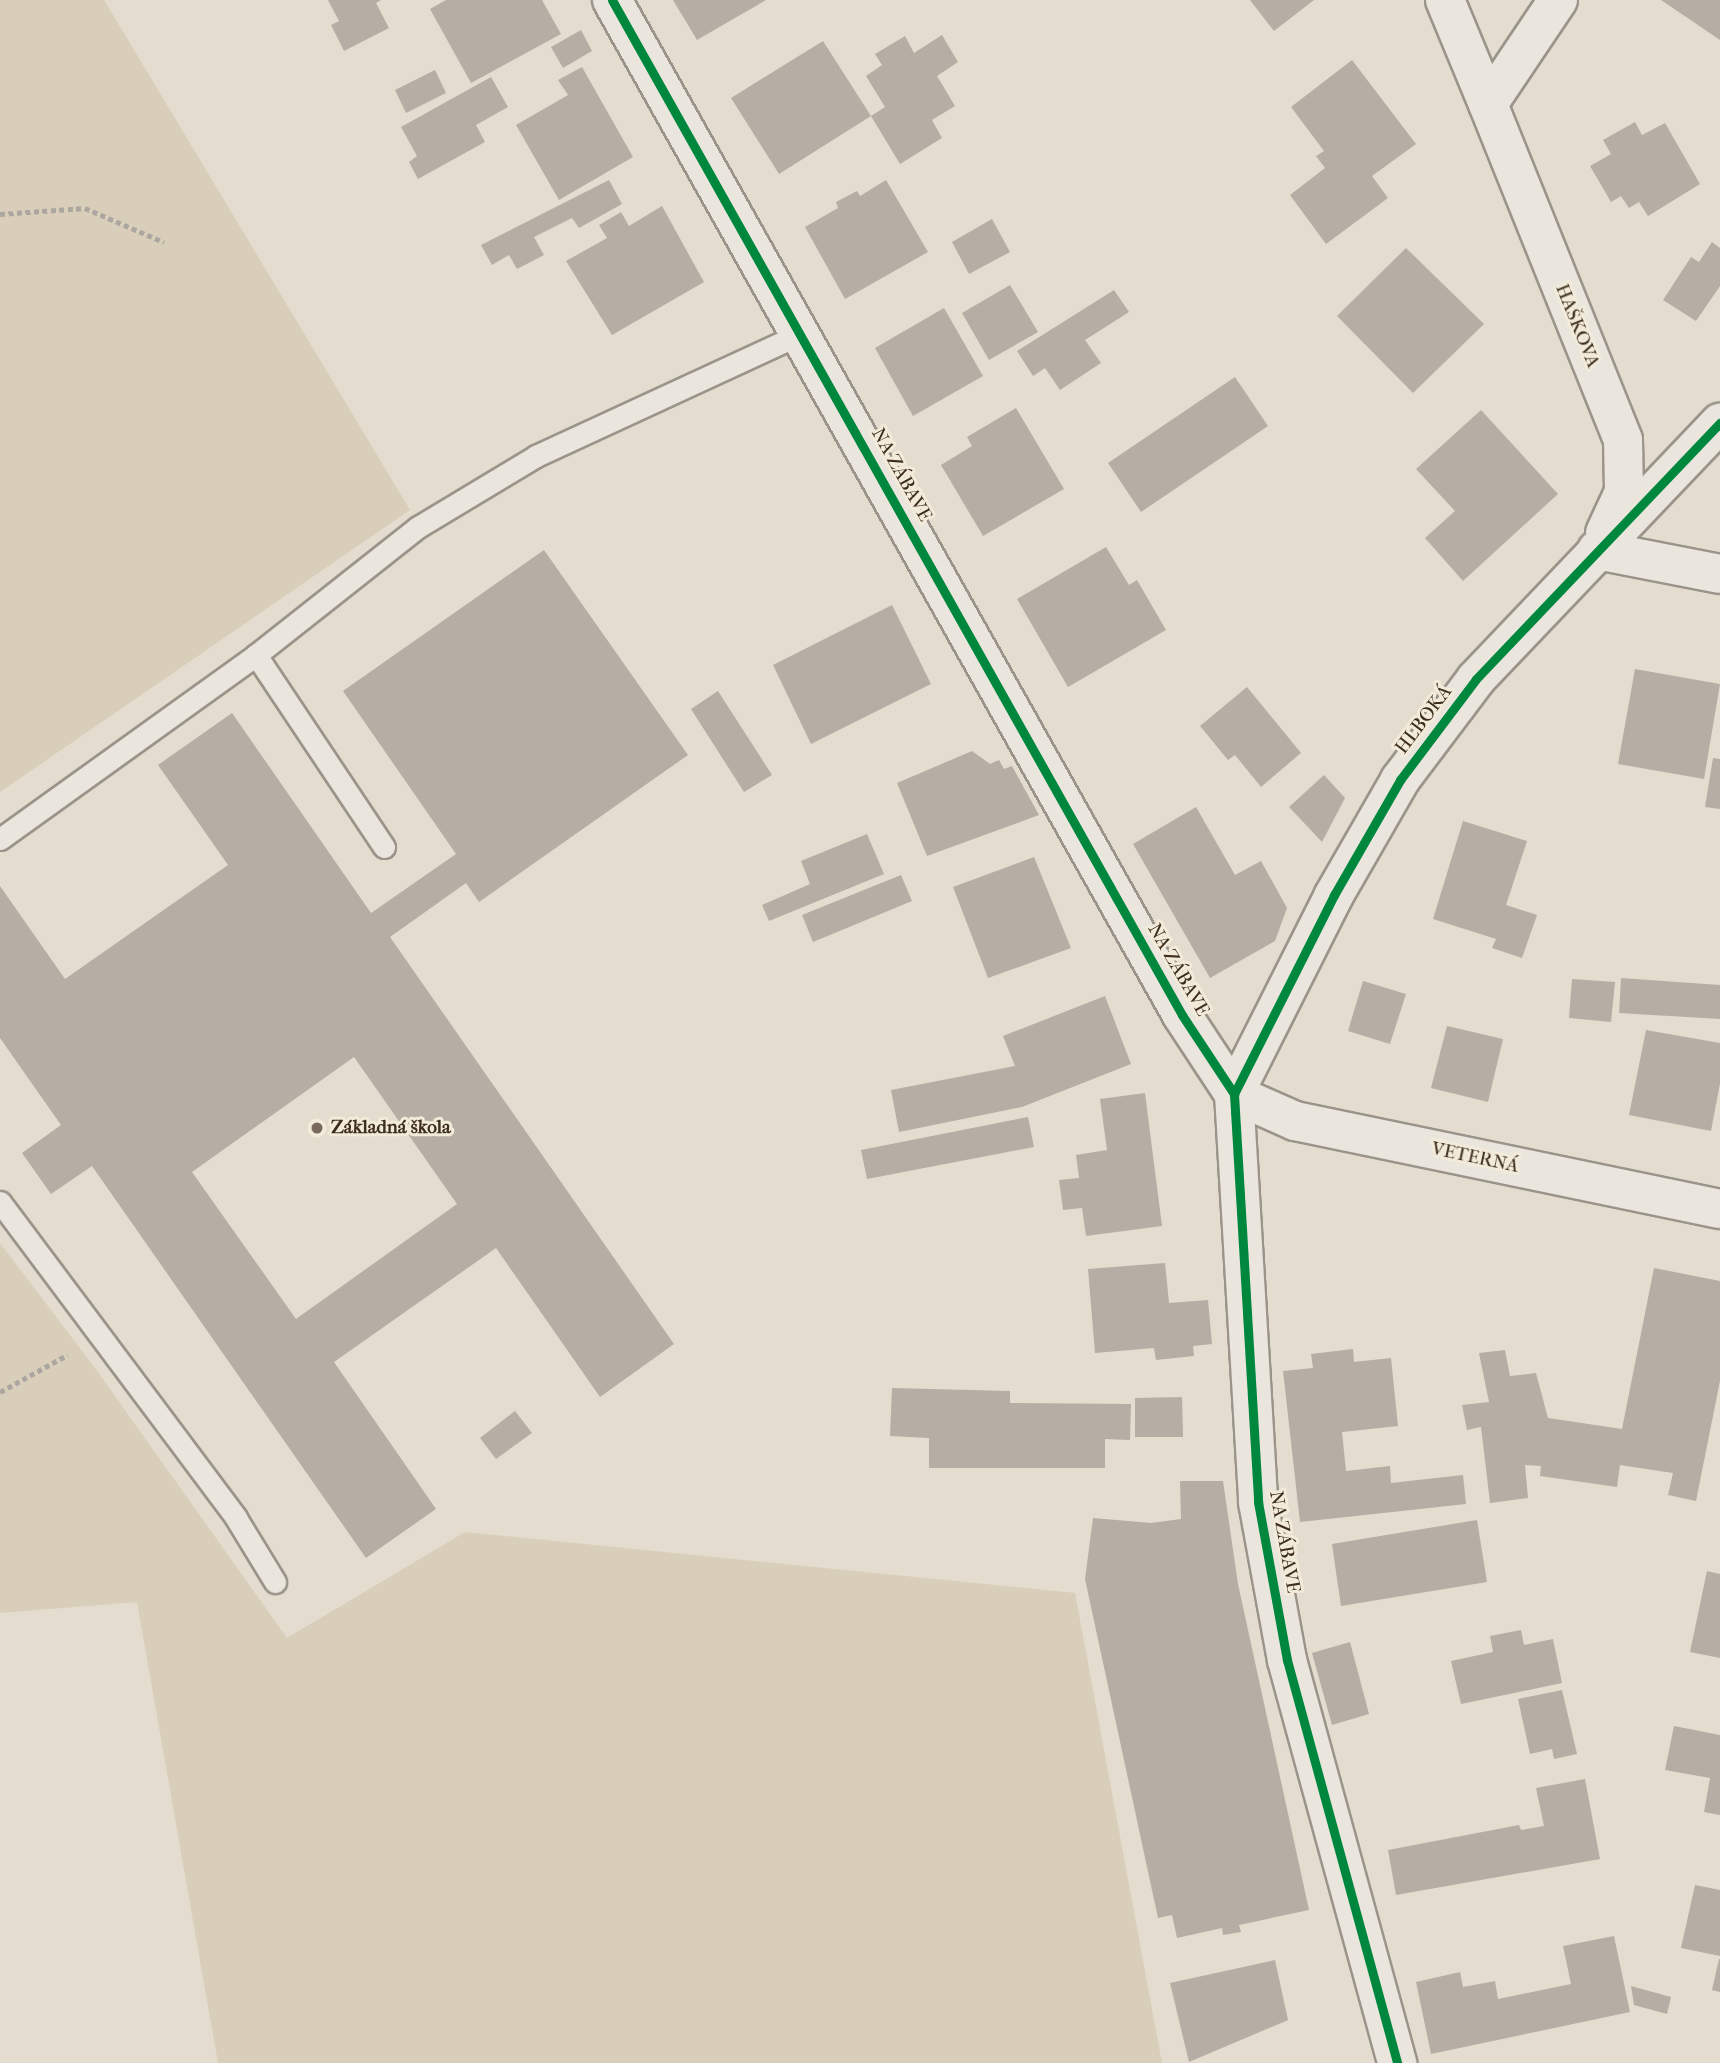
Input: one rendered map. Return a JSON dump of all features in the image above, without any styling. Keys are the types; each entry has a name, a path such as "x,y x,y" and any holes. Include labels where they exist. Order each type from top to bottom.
{"street":[{"name":"NA ZÁBAVE","path":"612,0 802,333 1182,1015 1234,1094 1258,1502 1287,1660 1397,2063"},
{"name":"HAŠKOVA","path":"1445,0 1623,440 1624,492 1597,550"},
{"path":"1488,104 1558,0"},
{"name":"HLBOKÁ","path":"1234,1094 1334,895 1400,780 1476,679 1720,423"},
{"path":"1597,550 1720,574"},
{"name":"VETERNÁ","path":"1234,1094 1295,1121 1720,1209"}],"lane":[{"path":"0,839 256,655 418,527 536,456 802,333"},
{"path":"256,655 384,847"},
{"path":"0,1202 236,1518 275,1582"}],"path":[{"path":"0,214 85,208 164,242"},
{"path":"0,1392 41,1369"}],"shaded area":[{"path":"0,0 104,0 410,510 0,792"},
{"path":"0,1243 95,1368 287,1638 465,1532 1075,1593 1162,2063 218,2063 137,1602 0,1613"}],"building":[{"path":"328,0 381,0 376,3 389,28 344,51 331,25 339,21"},
{"path":"446,0 542,0 561,34 471,83 430,9"},
{"path":"673,0 766,0 697,40"},
{"path":"1250,0 1314,0 1274,31"},
{"path":"1661,0 1720,0 1720,40"},
{"path":"581,30 592,51 563,68 551,47"},
{"path":"942,35 958,62 937,76 955,106 932,120 942,138 900,164 871,116 885,107 866,76 882,65 875,54 905,36 914,53"},
{"path":"823,41 871,116 779,174 731,98"},
{"path":"1352,60 1416,144 1372,176 1388,198 1326,244 1290,195 1325,168 1316,156 1324,151 1291,107"},
{"path":"582,67 633,157 559,200 516,125 568,95 558,80"},
{"path":"435,70 446,93 406,113 395,90"},
{"path":"491,77 508,107 476,125 485,142 418,179 409,162 417,156 401,127"},
{"path":"1635,122 1642,135 1665,123 1700,184 1648,216 1639,202 1629,208 1621,196 1611,202 1590,166 1611,154 1603,140"},
{"path":"609,180 622,204 579,228 572,218 534,237 544,255 517,269 509,255 492,265 481,245"},
{"path":"886,180 928,252 845,299 805,227 838,208 836,202 857,191 860,196"},
{"path":"662,206 704,282 612,335 566,261 607,238 599,225 621,212 629,226"},
{"path":"992,219 1010,252 969,274 952,242"},
{"path":"1712,242 1720,248 1720,286 1696,321 1663,300 1691,257 1699,262"},
{"path":"1406,248 1484,324 1413,393 1337,316"},
{"path":"1010,285 1038,332 989,360 962,313"},
{"path":"1114,290 1129,312 1085,340 1101,363 1060,390 1045,368 1033,376 1017,351"},
{"path":"944,308 983,376 913,416 875,348"},
{"path":"1235,377 1268,426 1141,512 1108,463"},
{"path":"1016,408 1064,489 983,536 941,465 972,446 967,437"},
{"path":"1481,410 1558,494 1463,581 1425,538 1455,511 1416,469"},
{"path":"1106,547 1129,585 1137,580 1166,630 1068,687 1017,599"},
{"path":"544,550 688,755 479,902 466,883 390,937 674,1344 600,1397 496,1248 334,1362 436,1509 366,1558 92,1166 51,1194 22,1153 61,1125 0,1038 0,886 65,979 228,865 158,765 232,713 371,913 456,854 343,691","holes":["354,1057 457,1204 296,1319 192,1172"]},
{"path":"892,605 931,684 811,744 773,665"},
{"path":"1635,669 1720,684 1704,779 1618,764"},
{"path":"1247,687 1301,753 1261,787 1235,755 1228,760 1200,726"},
{"path":"718,691 772,775 744,792 691,709"},
{"path":"972,751 990,764 999,760 1004,769 1012,766 1039,815 927,856 897,783"},
{"path":"1713,758 1720,759 1720,809 1705,807"},
{"path":"1324,775 1345,798 1322,842 1289,807"},
{"path":"1196,807 1235,875 1261,861 1287,908 1275,941 1210,978 1133,844"},
{"path":"1463,821 1527,841 1506,905 1537,915 1522,958 1492,948 1496,939 1433,919"},
{"path":"867,834 884,874 769,921 762,905 810,884 801,861"},
{"path":"1034,857 1071,948 988,978 953,887"},
{"path":"901,875 912,901 813,942 802,915"},
{"path":"1621,978 1720,985 1720,1019 1619,1013"},
{"path":"1572,979 1615,982 1611,1022 1569,1018"},
{"path":"1363,981 1406,994 1390,1044 1348,1031"},
{"path":"1105,996 1131,1064 1022,1107 899,1132 891,1090 1015,1066 1003,1036"},
{"path":"1447,1026 1503,1039 1488,1102 1431,1088"},
{"path":"1646,1030 1720,1043 1720,1083 1711,1131 1629,1115"},
{"path":"1145,1093 1162,1226 1086,1236 1082,1208 1063,1210 1059,1180 1079,1178 1076,1155 1107,1150 1100,1099"},
{"path":"1028,1117 1034,1147 867,1179 861,1150"},
{"path":"1165,1263 1169,1303 1208,1300 1212,1344 1193,1346 1194,1356 1156,1360 1154,1348 1095,1353 1088,1269"},
{"path":"1654,1268 1720,1281 1720,1381 1696,1501 1668,1495 1673,1473 1620,1465 1617,1487 1540,1476 1541,1466 1525,1465 1528,1498 1490,1503 1481,1427 1467,1430 1462,1405 1489,1402 1479,1353 1505,1350 1510,1376 1536,1373 1548,1418 1622,1429"},
{"path":"1353,1349 1354,1362 1391,1358 1398,1426 1342,1432 1346,1471 1390,1466 1391,1483 1463,1475 1466,1504 1300,1522 1283,1371 1313,1368 1311,1354"},
{"path":"892,1388 1010,1391 1010,1403 1131,1404 1130,1440 1105,1439 1105,1468 929,1468 929,1438 890,1436"},
{"path":"1182,1397 1183,1437 1135,1437 1135,1398"},
{"path":"515,1411 532,1433 496,1459 480,1438"},
{"path":"1180,1481 1223,1481 1238,1584 1309,1910 1239,1925 1241,1932 1223,1935 1222,1928 1177,1938 1172,1915 1158,1918 1085,1579 1093,1518 1151,1523 1181,1519"},
{"path":"1477,1520 1487,1582 1341,1606 1332,1544"},
{"path":"1707,1571 1720,1574 1720,1658 1690,1652"},
{"path":"1521,1630 1524,1645 1553,1639 1562,1683 1461,1704 1451,1661 1493,1652 1490,1636"},
{"path":"1350,1642 1369,1714 1332,1725 1312,1653"},
{"path":"1562,1690 1577,1754 1554,1759 1552,1749 1530,1754 1518,1699"},
{"path":"1674,1726 1720,1735 1720,1815 1704,1812 1710,1778 1665,1770"},
{"path":"1585,1779 1600,1859 1396,1895 1388,1850 1519,1825 1521,1830 1544,1826 1536,1788"},
{"path":"1695,1885 1720,1890 1720,1956 1681,1948"},
{"path":"1614,1936 1630,2012 1431,2054 1416,1982 1460,1972 1463,1987 1495,1981 1498,1999 1571,1984 1563,1946"},
{"path":"1720,1959 1720,1992 1712,1990"},
{"path":"1275,1960 1288,2020 1189,2062 1170,1983"},
{"path":"1631,1986 1671,1997 1667,2014 1634,2005"}],"cycle path":[{"path":"612,0 1182,1015 1234,1094 1258,1502 1287,1660 1397,2063"},
{"path":"1234,1094 1334,895 1400,780 1476,679 1720,423"}],"place":[{"name":"Základná škola","path":"317,1128"}]}
